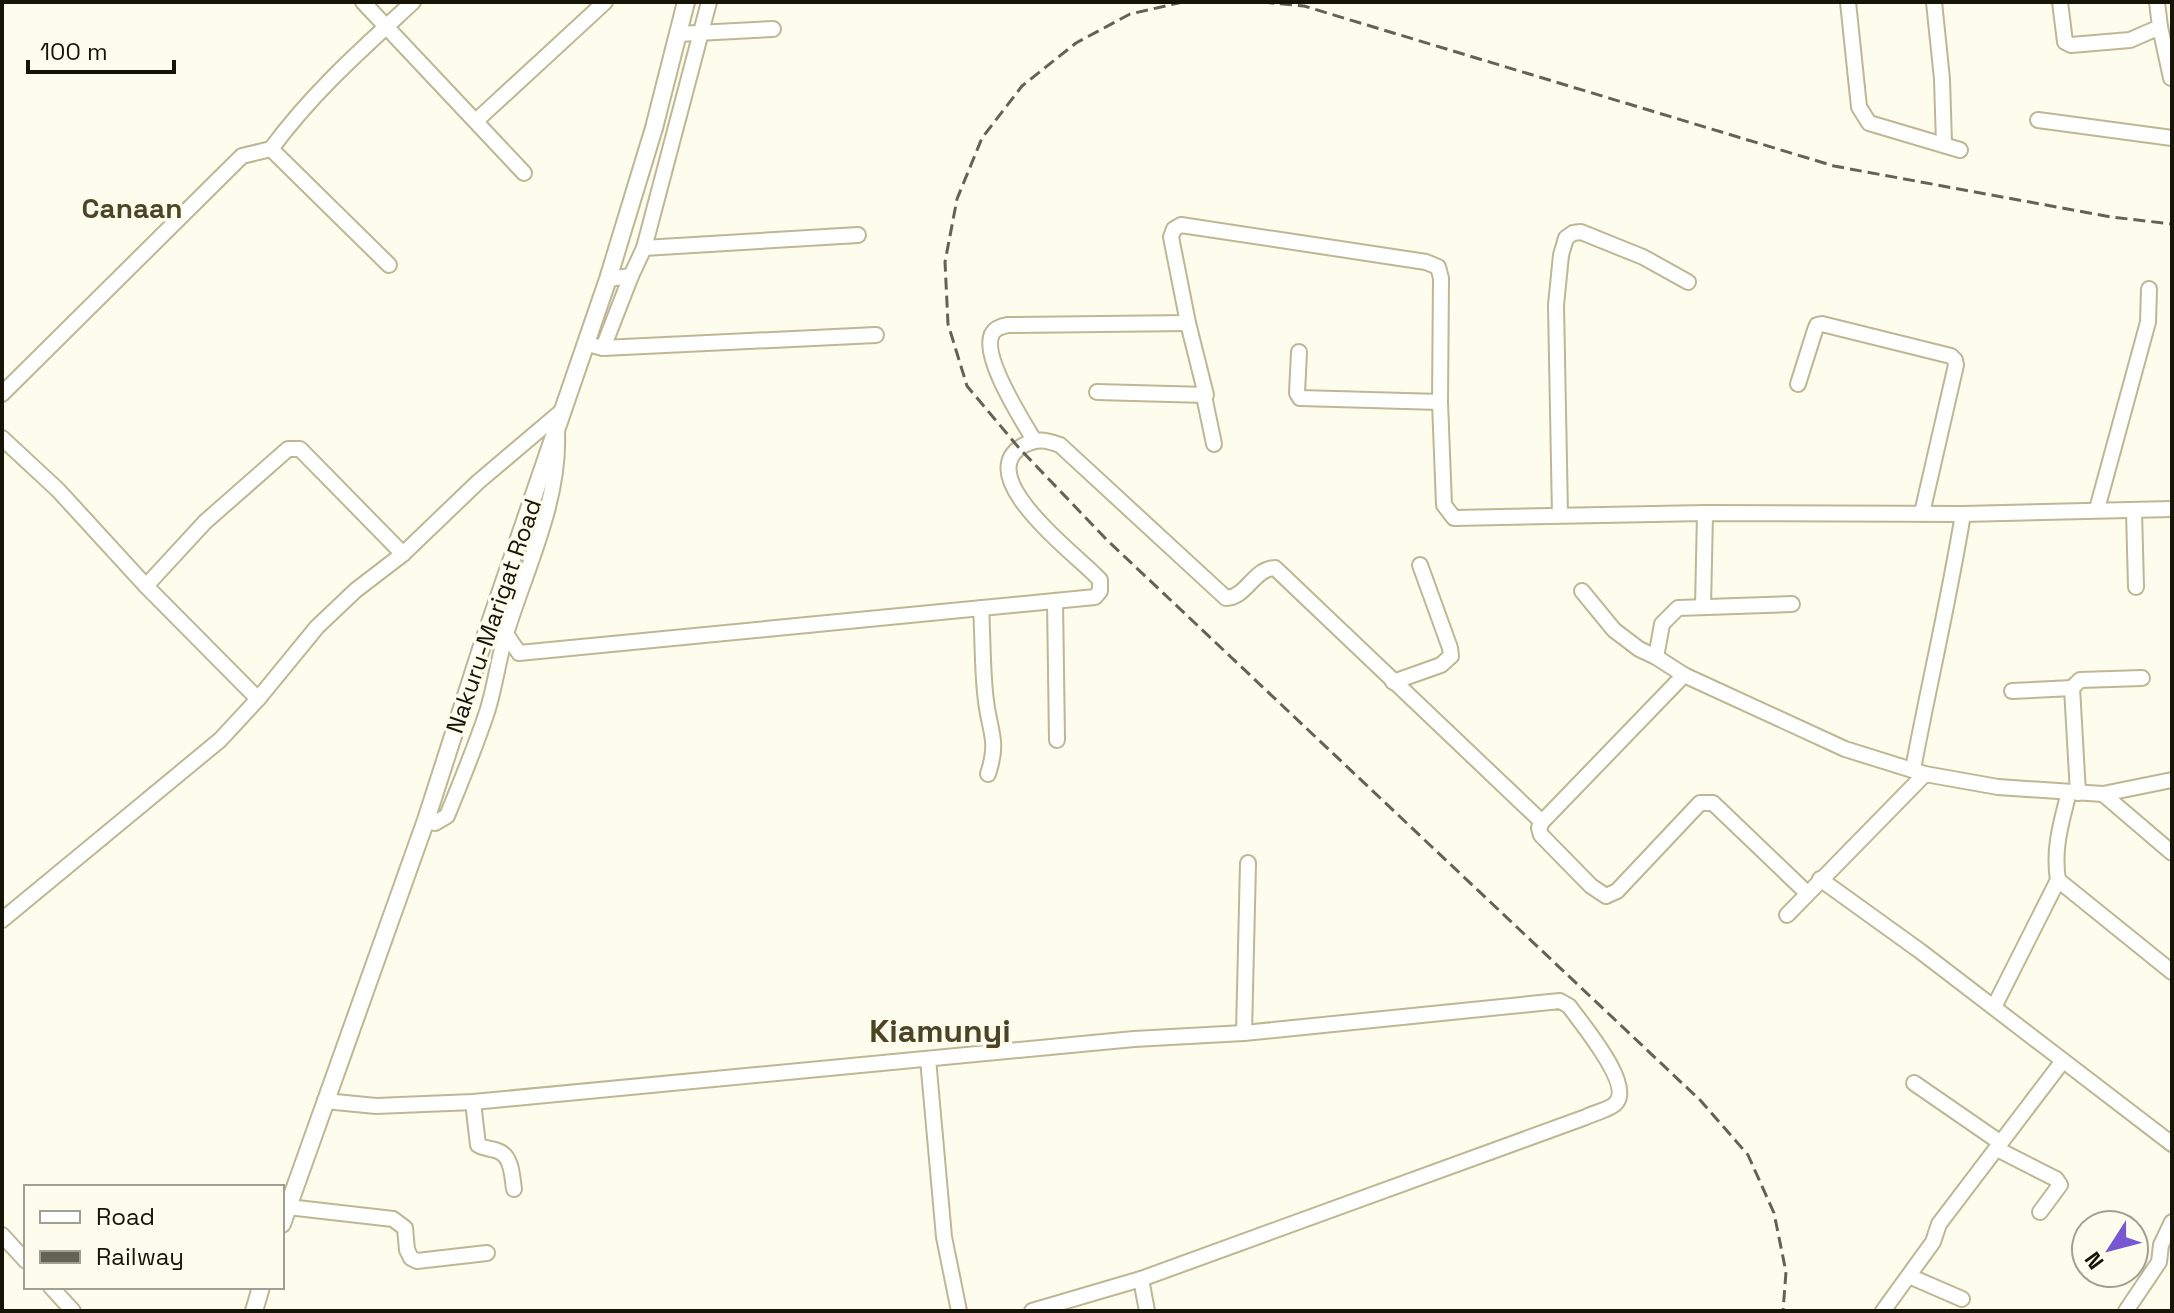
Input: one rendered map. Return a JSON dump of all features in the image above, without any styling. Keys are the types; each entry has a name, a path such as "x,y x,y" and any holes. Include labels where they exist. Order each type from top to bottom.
{"main road":[{"name":"Nakuru-Marigat Road","path":"284,1218 426,820 563,410 595,346 608,279 654,128 686,2"},
{"path":"254,1311 260,1289"}],"street":[{"path":"363,2 524,173"},
{"path":"2,394 242,156 271,149 289,124 343,64 413,2"},
{"path":"477,120 605,2"},
{"path":"709,2 644,248 595,346 876,335"},
{"path":"1848,2 1859,107 1869,123 1960,150"},
{"path":"1934,2 1942,79 1944,144"},
{"path":"2060,2 2065,42 2071,45 2130,40 2160,27"},
{"path":"2157,2 2171,78"},
{"path":"678,34 773,29"},
{"path":"2038,120 2172,138"},
{"path":"271,149 389,265"},
{"path":"1214,444 1204,396 1207,392 1188,323 1171,237 1174,229 1181,225 1438,267 1441,278 1440,402 1444,505 1454,518 2172,509"},
{"path":"1560,515 1556,305 1561,255 1566,238 1581,232 1643,257 1688,282"},
{"path":"644,248 858,235"},
{"path":"608,279 631,276"},
{"path":"2097,509 2148,322 2149,289"},
{"path":"1034,440 991,355 991,339 995,330 1008,325 1188,323"},
{"path":"1798,384 1817,325 1822,324 1951,356 1955,360 1922,513"},
{"path":"1299,352 1297,393 1300,398 1440,402"},
{"path":"1097,392 1204,396"},
{"path":"2,920 220,740 317,627 563,410"},
{"path":"426,820 435,823 447,816 487,711 506,634 554,484 558,456 557,428"},
{"path":"2,438 58,490 146,586 258,699"},
{"path":"502,655 1095,597 1100,591 1100,580 1023,505 1010,481 1009,466 1019,448 1034,440 1047,440 1060,445 1226,598 1235,598 1265,569 1275,568 1542,822"},
{"path":"146,586 205,522 288,449 300,449 403,554"},
{"path":"2134,511 2136,587"},
{"path":"1703,607 1705,513"},
{"path":"1787,915 1919,772 1929,683 1950,594 1963,514"},
{"path":"1393,682 1441,665 1451,656 1420,565"},
{"path":"1582,591 1614,630 1639,649 1684,675 1845,749 1919,772 1998,787 2103,794 2172,780"},
{"path":"1055,601 1057,740"},
{"path":"1656,657 1662,624 1678,608 1792,604"},
{"path":"981,608 986,702 995,741 988,774"},
{"path":"506,634 519,653"},
{"path":"1684,675 1542,822 1539,828 1541,835 1591,886 1606,896 1617,891 1700,803 1706,801 1713,803 1807,893"},
{"path":"2012,691 2072,688 2080,680 2142,678"},
{"path":"1994,1007 2058,880 2054,859 2057,837 2073,792 2072,688"},
{"path":"2103,794 2172,853"},
{"path":"1244,1033 1248,863"},
{"path":"1820,879 2172,1144"},
{"path":"2058,880 2172,972"},
{"path":"325,1101 376,1106 473,1102 1134,1039 1244,1033 1560,1001 1569,1006 1619,1081 1619,1096 1614,1104 1586,1117 1141,1279 1032,1311"},
{"path":"928,1059 944,1237 959,1311"},
{"path":"1883,1311 1933,1242 1939,1224 2062,1062"},
{"path":"1914,1083 1999,1146 2056,1179 2060,1185 2040,1212"},
{"path":"473,1102 478,1145 506,1156 514,1189"},
{"path":"288,1207 393,1219 405,1228 407,1250 411,1258 417,1261 487,1253"},
{"path":"2126,1311 2159,1262 2161,1245 2172,1222"},
{"path":"2,1235 24,1259"},
{"path":"1909,1276 1962,1299"},
{"path":"1141,1279 1147,1311"},
{"path":"53,1289 73,1311"}],"railway":[{"path":"1183,2 1130,14 1076,43 1022,86 982,138 957,199 945,262 948,324 967,386 1019,448 1107,540 1701,1101 1748,1155 1774,1213 1786,1272 1783,1311"},
{"path":"1262,2 1304,6 1834,166 2111,217 2172,224"}],"district":[{"name":"Canaan","path":"132,208"},
{"name":"Kiamunyi","path":"940,1031"}]}
